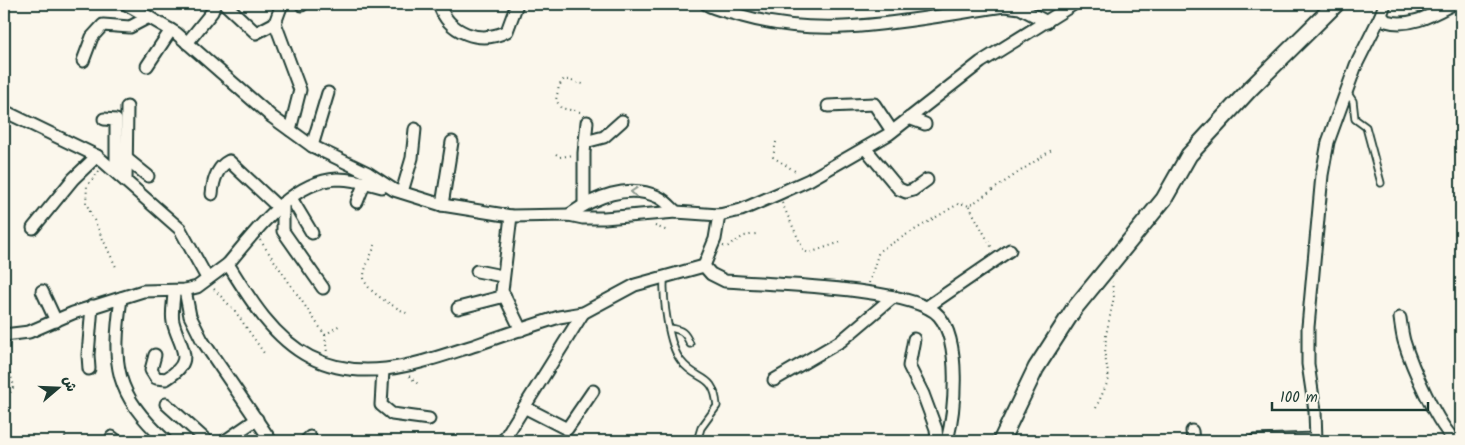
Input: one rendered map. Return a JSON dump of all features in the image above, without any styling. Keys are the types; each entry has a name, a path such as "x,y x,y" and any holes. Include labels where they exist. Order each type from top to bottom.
{"main road":[{"path":"1000,441 1036,368 1074,309 1164,199 1189,154 1250,89 1336,4"}],"street":[{"path":"126,4 171,30 272,117 312,146 368,173 398,191"},
{"path":"187,43 212,12 215,4"},
{"path":"225,4 256,33 275,24"},
{"path":"282,4 275,24 300,90 290,130"},
{"path":"439,4 448,21 456,29 467,35 488,38 506,31 517,4"},
{"path":"706,4 761,21 814,28 888,24 1005,6 1020,8 1046,22"},
{"path":"4,336 29,332 92,306 143,291 180,291 196,287 228,264 255,232 284,203 327,180 338,179 365,182 442,205 511,216 569,215 583,218 604,218 676,212 719,215 741,210 808,180 892,132 981,62 1074,4"},
{"path":"1254,441 1316,440 1315,411 1308,364 1309,300 1322,175 1328,142 1346,92 1356,65 1385,4"},
{"path":"1381,15 1386,21 1404,24 1428,17 1453,4"},
{"path":"83,62 92,37 102,25 130,27 149,17"},
{"path":"147,66 171,30"},
{"path":"312,146 328,93"},
{"path":"828,106 874,104 892,132"},
{"path":"126,181 127,107"},
{"path":"4,111 97,156 180,230 206,278"},
{"path":"910,118 925,124"},
{"path":"104,119 116,120 116,172"},
{"path":"585,148 604,137 622,121"},
{"path":"584,204 587,122"},
{"path":"398,191 412,158 416,129"},
{"path":"442,205 452,142"},
{"path":"865,148 899,189 906,192 913,190 927,180"},
{"path":"33,228 73,179 97,156"},
{"path":"127,160 148,176"},
{"path":"212,194 218,171 229,161 284,203 312,233"},
{"path":"356,202 365,182"},
{"path":"569,215 584,204 615,193 633,190 660,197 676,212"},
{"path":"284,203 284,230 323,288"},
{"path":"704,266 713,244 719,215"},
{"path":"511,216 502,276 502,291 521,330"},
{"path":"927,307 1010,250"},
{"path":"228,264 247,296 270,324 309,356 328,365 359,370 383,370 405,367 559,317 583,313 635,285 704,266"},
{"path":"704,266 711,274 725,280 832,288 893,297 927,307 938,314 946,326 953,345 952,424 947,441"},
{"path":"477,271 502,276"},
{"path":"42,291 56,321"},
{"path":"155,355 151,370 156,378 166,379 182,366 186,357 172,320 180,291"},
{"path":"180,291 202,340 235,398 257,419 271,441"},
{"path":"458,308 505,296"},
{"path":"774,380 841,341 893,297"},
{"path":"121,298 116,332 120,381 126,395 141,416 166,441"},
{"path":"89,369 88,355 92,306"},
{"path":"503,441 583,313"},
{"path":"1400,318 1403,340 1422,385 1438,417 1451,437 1456,441"},
{"path":"914,339 909,366 923,394 936,430 937,441"},
{"path":"383,370 381,405 392,414 429,419"},
{"path":"524,407 567,429 594,391"},
{"path":"166,404 207,441"},
{"path":"225,441 257,419"}],"lane":[{"path":"1346,92 1353,101 1355,119 1366,128 1381,183"},
{"path":"664,278 663,292 670,328 680,360 692,372 710,381 716,394 718,406 701,428 697,441"},
{"path":"670,328 682,330 690,344"}],"path":[{"path":"583,84 564,79 559,86 556,100 561,108 584,113 587,122"},
{"path":"776,142 773,157 808,180"},
{"path":"556,154 560,157 585,148"},
{"path":"969,206 1053,149"},
{"path":"106,164 95,174 88,186 86,203 116,268"},
{"path":"778,194 789,222 804,251 809,253 841,242"},
{"path":"867,293 879,251 960,203 969,206 998,258"},
{"path":"255,232 325,335 328,365"},
{"path":"713,244 727,247 744,236 756,234"},
{"path":"375,245 364,276 367,286 386,302 408,314"},
{"path":"1096,408 1109,379 1105,356 1106,335 1114,297 1111,266"},
{"path":"206,278 235,311 266,356"},
{"path":"325,335 340,325"},
{"path":"4,354 14,386 4,404"},
{"path":"65,436 67,441"}]}
